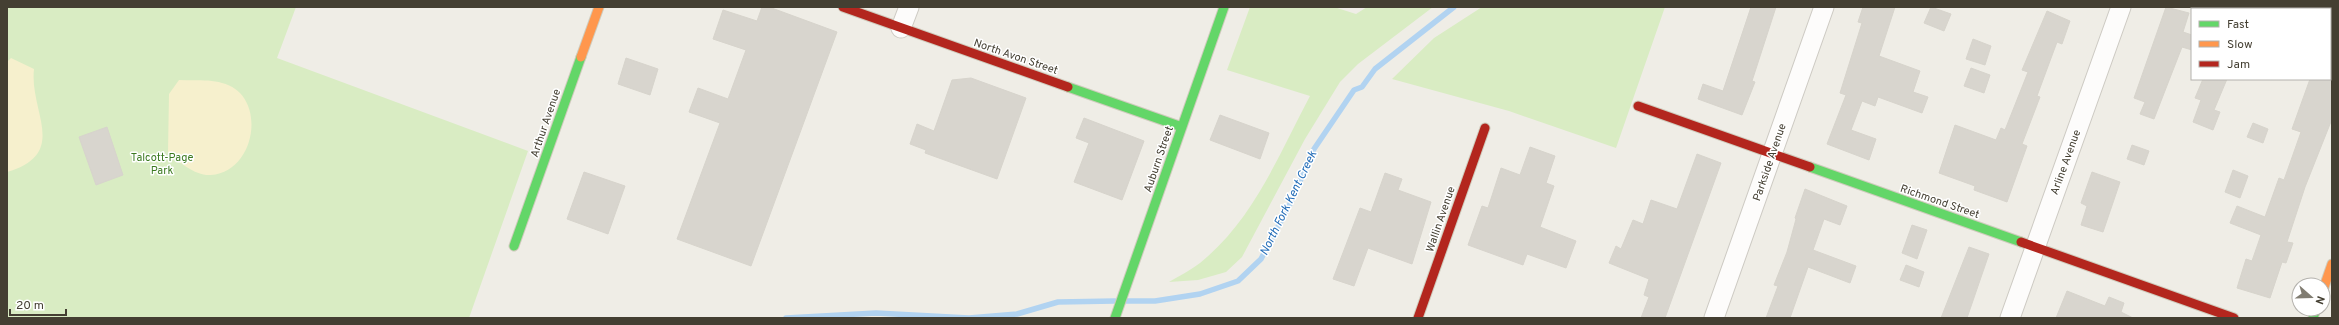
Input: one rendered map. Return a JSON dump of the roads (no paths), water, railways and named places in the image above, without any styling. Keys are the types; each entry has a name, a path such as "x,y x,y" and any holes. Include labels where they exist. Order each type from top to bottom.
{"street":[{"name":"Arthur Avenue","path":"514,246 599,7"},
{"name":"North Avon Street","path":"843,7 1182,127"},
{"path":"901,28 908,7"},
{"name":"Auburn Street","path":"1115,318 1224,7"},
{"name":"Parkside Avenue","path":"1714,318 1824,7"},
{"name":"Arline Avenue","path":"2010,318 2120,7"},
{"name":"Richmond Street","path":"1638,106 2234,318"},
{"name":"Wallin Avenue","path":"1418,318 1485,128"},
{"path":"2328,277 2332,264"}],"waterway":[{"name":"North Fork Kent Creek","path":"1126,301 1155,301 1200,294 1238,281 1261,259 1291,202 1314,149 1354,90 1362,87 1375,69 1454,7"},
{"name":"North Fork Kent Creek","path":"786,318 876,313 969,318 1017,314 1058,302 1115,301"}],"park label":[{"name":"Talcott-Page Park","path":"162,163"}]}
